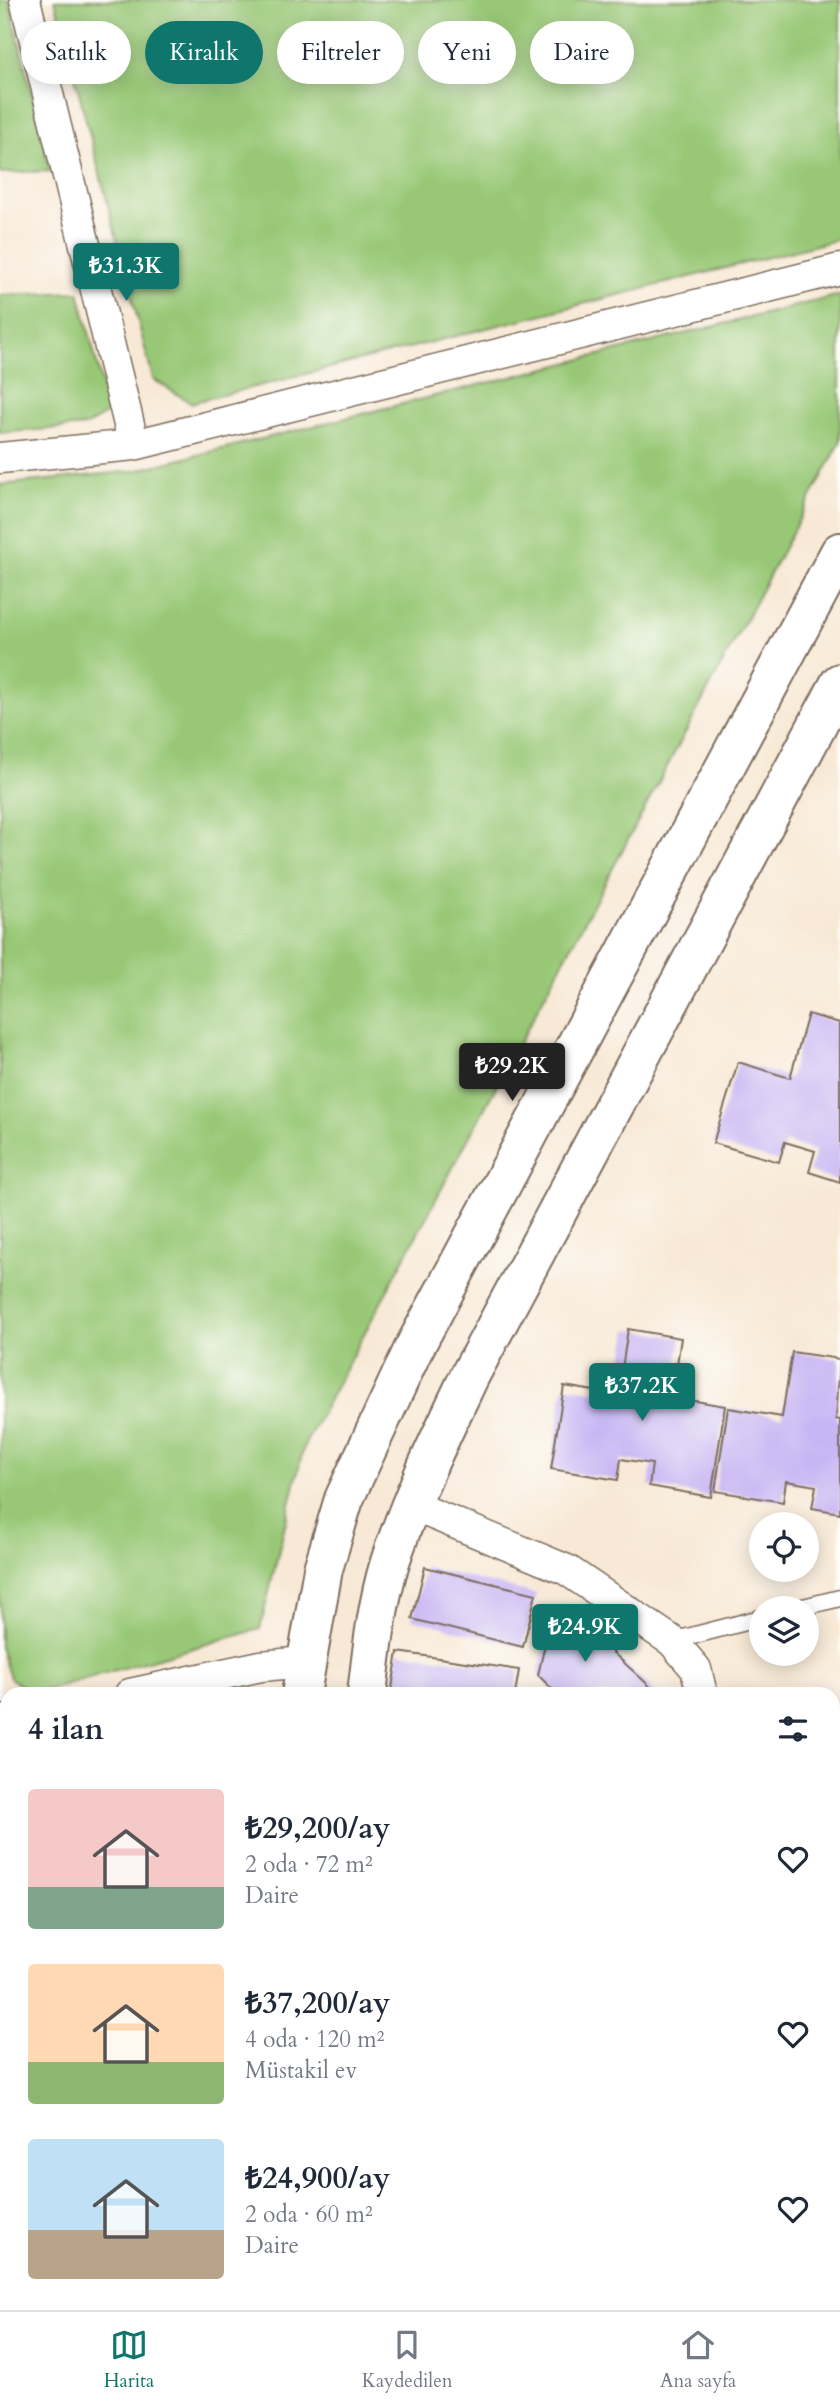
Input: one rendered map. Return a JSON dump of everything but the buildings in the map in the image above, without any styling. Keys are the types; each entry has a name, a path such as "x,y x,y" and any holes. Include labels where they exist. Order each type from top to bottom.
{"street":[{"path":"25,0 134,445"},
{"path":"0,458 134,445 840,270"},
{"path":"163,1687 261,1666 303,1678 323,1569 344,1499 413,1350 840,552"},
{"path":"368,1687 372,1647 389,1565 411,1505 470,1375 840,683"},
{"path":"411,1505 567,1570 672,1641 696,1669 700,1687"}],"lane":[{"path":"819,1603 840,1598"},
{"path":"672,1641 749,1621"}],"green space":[{"path":"0,0 9,0 21,50 21,84 29,84 50,171 0,173"},
{"path":"55,0 840,0 840,239 191,403 153,379 77,84 131,84 131,21 60,21"},
{"path":"79,292 109,412 86,426 0,433 0,295"},
{"path":"840,295 840,443 304,1446 260,1629 57,1687 22,1687 10,1678 0,1647 0,485 133,471"},
{"path":"253,1680 252,1687 204,1687"}]}
